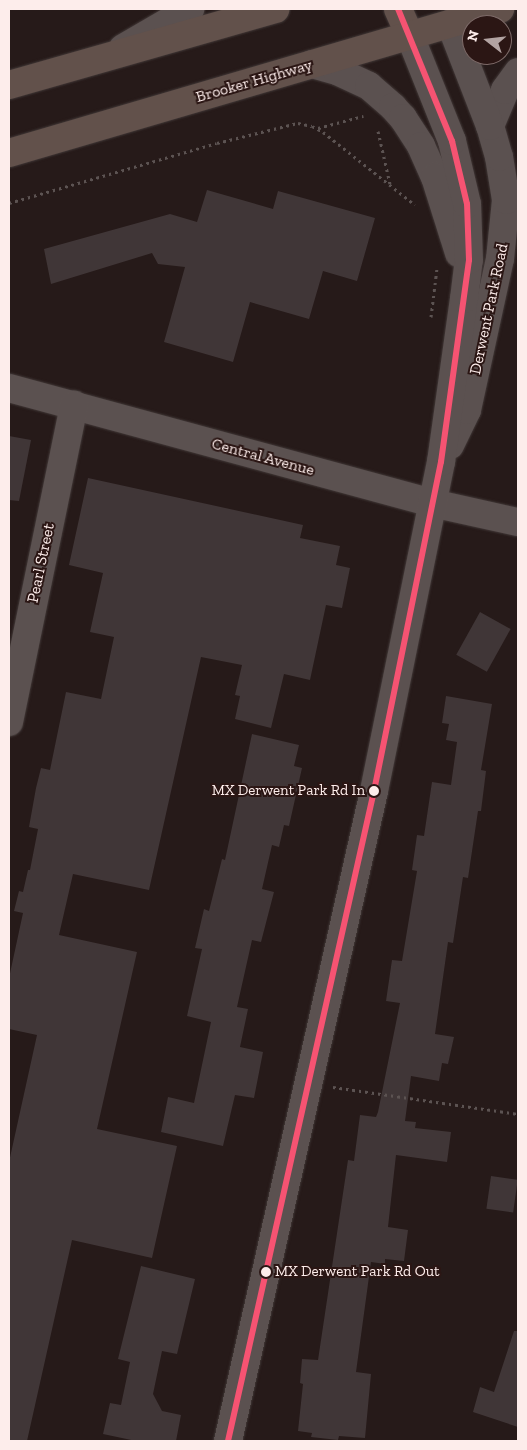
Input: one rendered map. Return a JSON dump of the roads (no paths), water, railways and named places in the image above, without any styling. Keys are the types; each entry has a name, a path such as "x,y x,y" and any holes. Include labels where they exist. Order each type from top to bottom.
{"highway":[{"path":"9,85 275,9"},
{"name":"Derwent Park Road","path":"398,9 410,36"},
{"name":"Brooker Highway","path":"9,153 410,36 447,16 500,9"}],"street":[{"path":"109,56 190,9"},
{"name":"Derwent Park Road","path":"441,462 467,410 510,247 506,200 499,157 490,126 447,16"},
{"name":"Derwent Park Road","path":"228,1441 374,791 441,462 464,299 469,260 467,204 452,141 410,36"},
{"path":"312,64 346,74 369,86 393,107 411,131 435,177 459,249 464,299"},
{"path":"490,126 505,90 518,72"},
{"name":"Central Avenue","path":"9,388 432,503 518,522"},
{"name":"Pearl Street","path":"9,722 74,405"}],"place":[{"name":"MX Derwent Park Rd In","path":"374,791"},
{"name":"MX Derwent Park Rd Out","path":"266,1272"}]}
